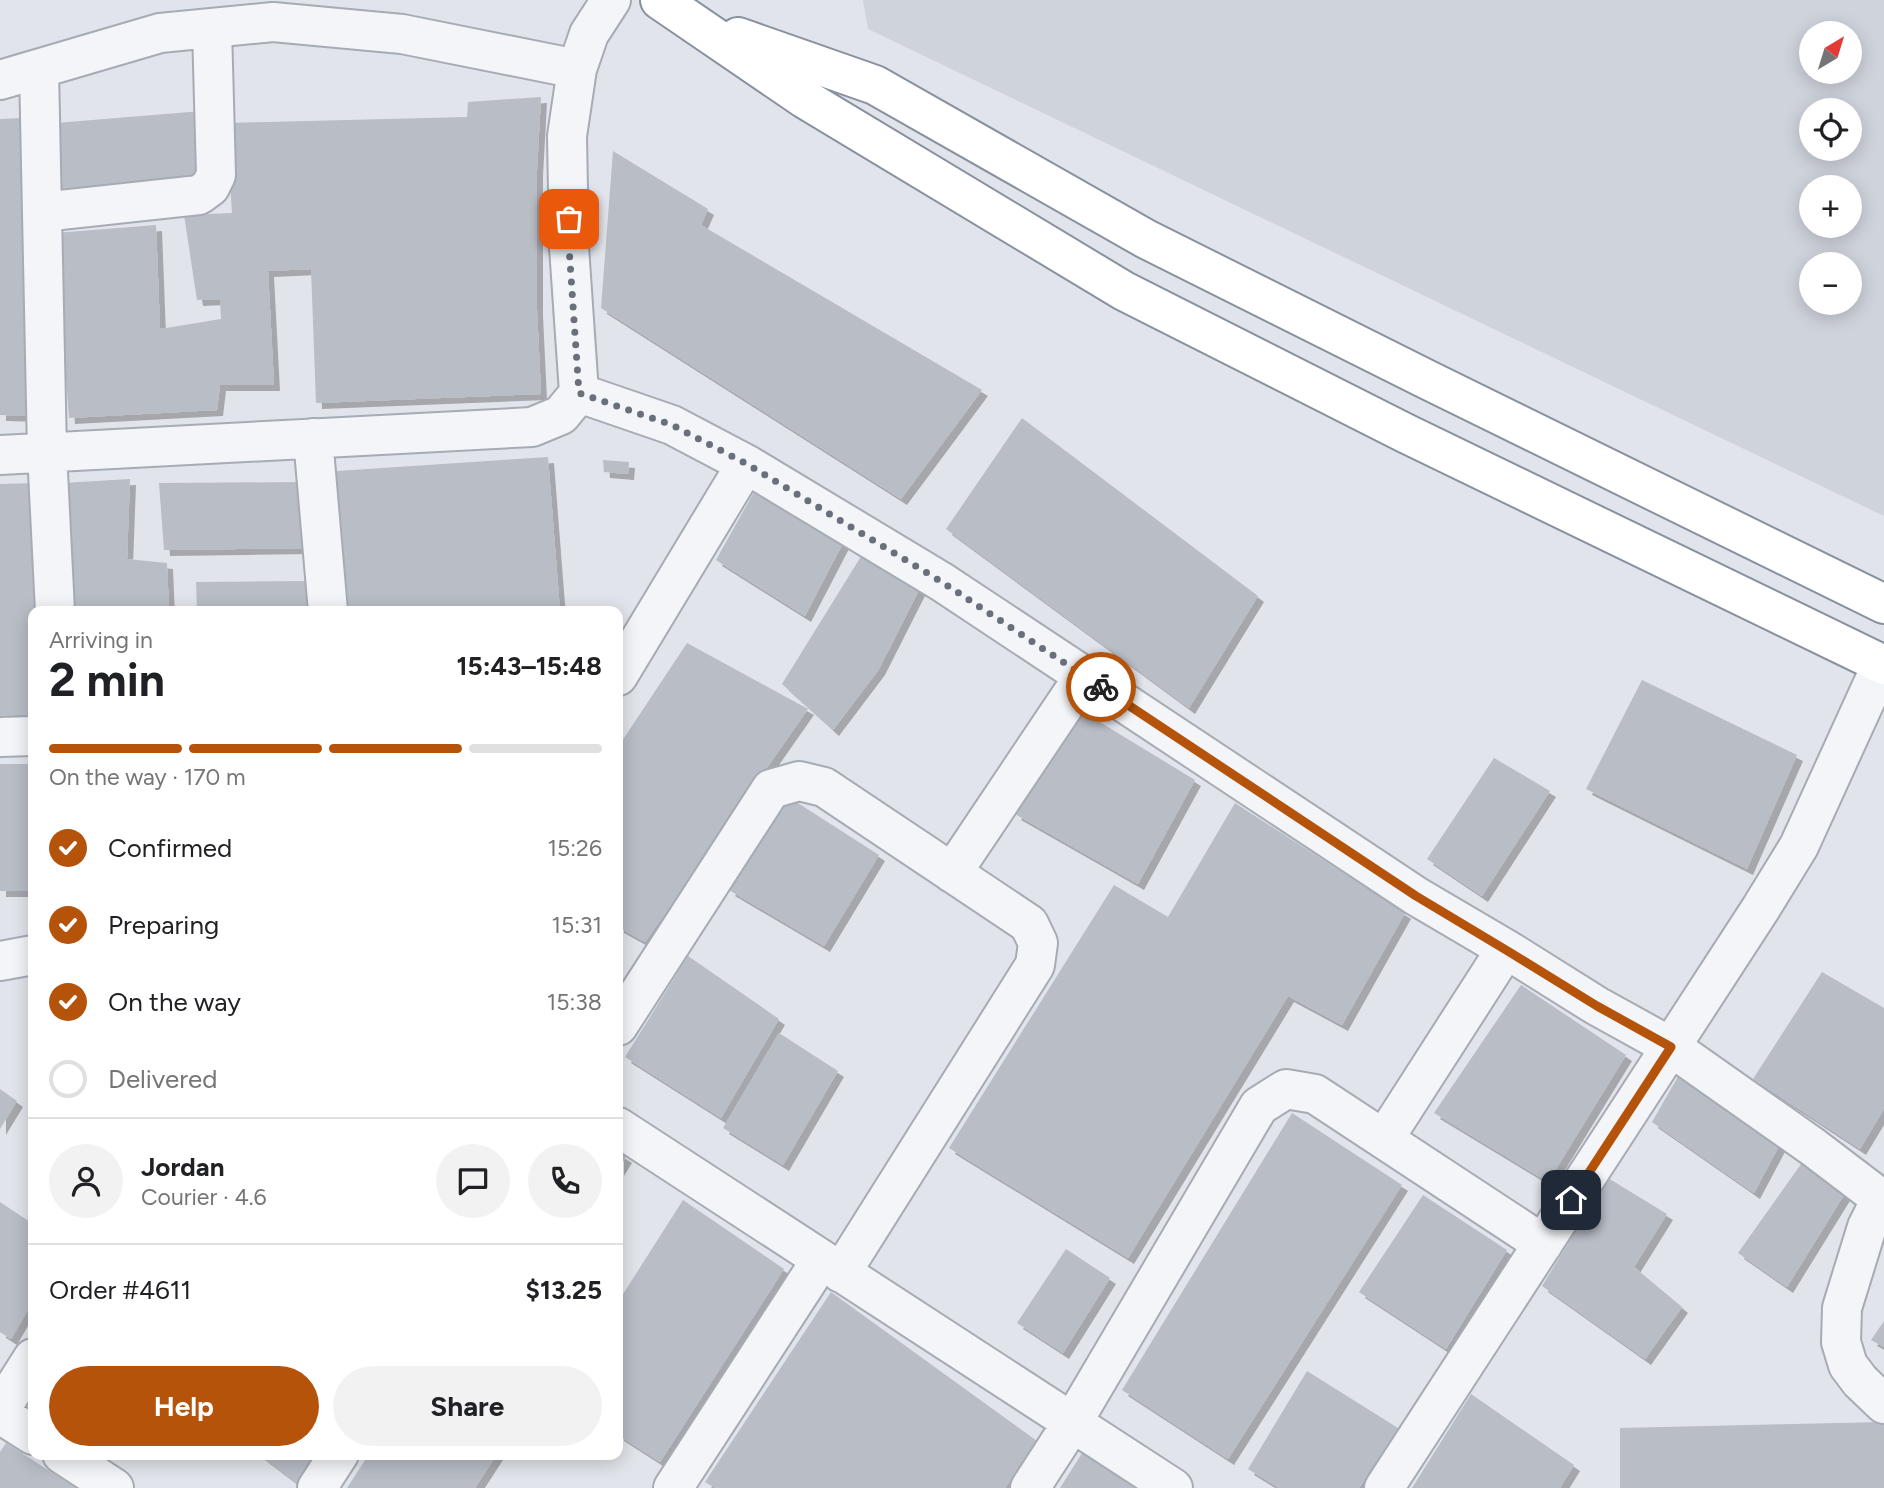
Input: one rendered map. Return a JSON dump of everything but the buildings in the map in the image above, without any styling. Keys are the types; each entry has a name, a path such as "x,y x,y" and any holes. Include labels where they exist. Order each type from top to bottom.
{"highway":[{"path":"673,10 875,85 1146,239 1884,604"},
{"path":"673,10 805,99 1124,291 1405,433 1883,664"}],"street":[{"path":"0,455 532,427 561,415 579,393 569,247 567,136 577,69 589,34 611,0"},
{"path":"0,80 160,33 274,22 402,34 577,69"},
{"path":"42,212 199,195 210,187 216,175 212,28"},
{"path":"39,69 47,452 55,606"},
{"path":"579,393 672,425 747,464 942,582 1416,896 1597,1006 1671,1047 1813,1147 1882,1200 1867,1227 1842,1308 1841,1342 1848,1365 1884,1404"},
{"path":"313,439 328,606"},
{"path":"623,668 747,464"},
{"path":"1384,1488 1799,846 1883,664"},
{"path":"952,873 1084,676"},
{"path":"0,737 28,736"},
{"path":"623,1018 771,789 799,781 824,787 1029,924 1038,943 1035,965 831,1267 673,1488"},
{"path":"1384,1139 1506,950"},
{"path":"0,961 28,957"},
{"path":"1030,1488 1072,1423 1259,1107 1286,1089 1315,1094 1543,1244"},
{"path":"623,1130 1173,1488"},
{"path":"28,1366 0,1412 28,1432"},
{"path":"71,1460 114,1488"},
{"path":"317,1488 335,1460"}],"shaded area":[{"path":"863,0 1884,0 1884,516 868,29"}],"way so far":[{"path":"569,219 579,393 672,425 747,464 942,582 1101,687"}],"route":[{"path":"1101,687 1416,896 1597,1006 1671,1047 1571,1200"}]}
